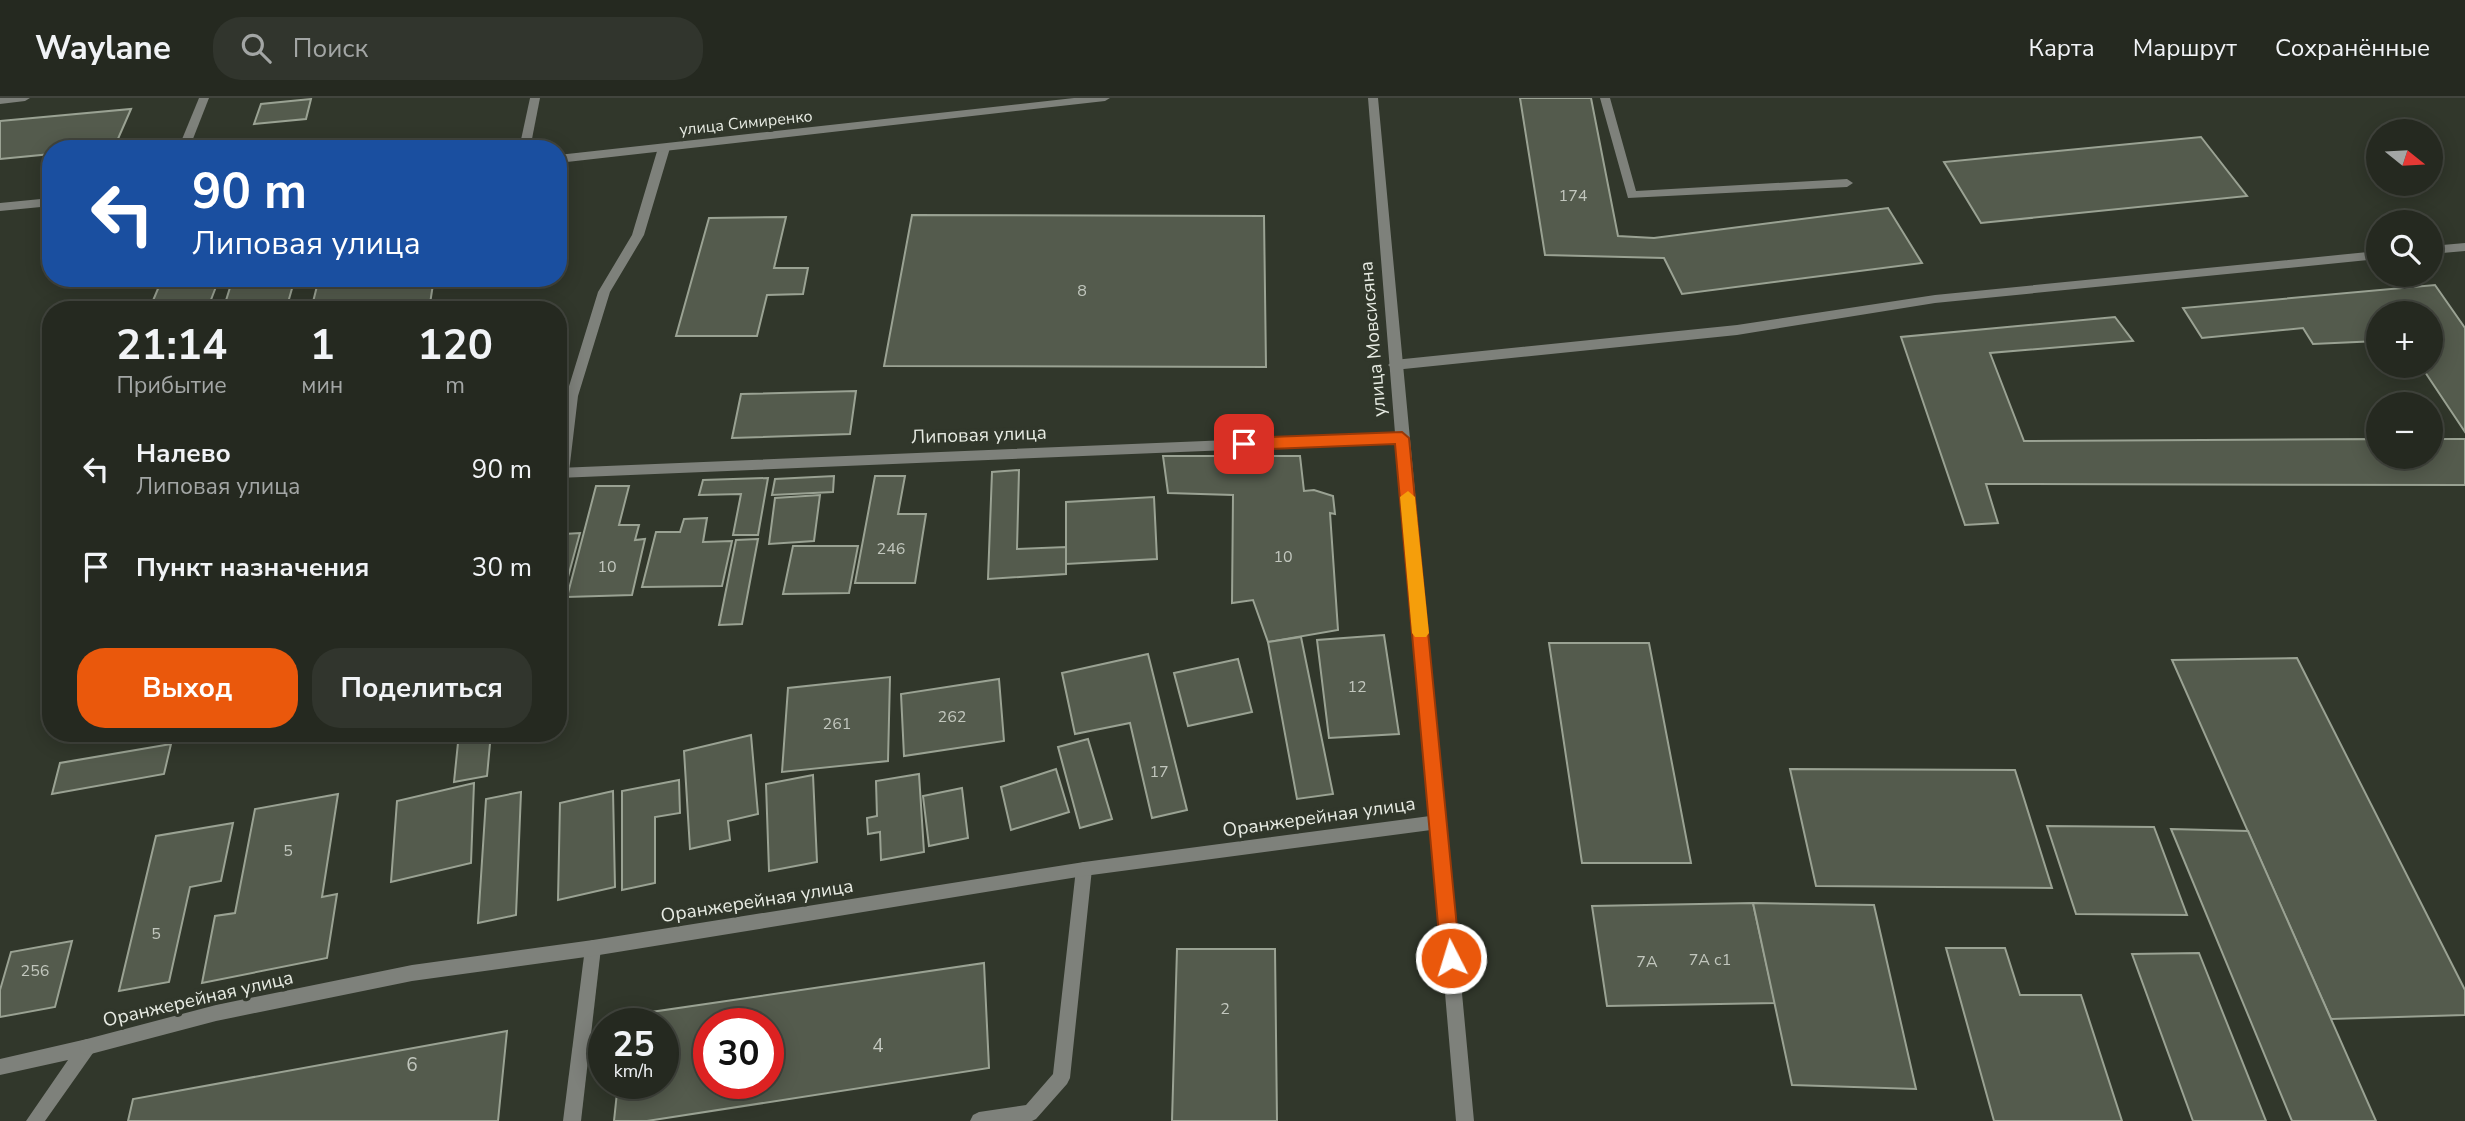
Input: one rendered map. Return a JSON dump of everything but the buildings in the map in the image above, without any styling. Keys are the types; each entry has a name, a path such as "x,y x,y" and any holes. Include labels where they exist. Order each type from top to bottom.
{"street":[{"path":"0,101 25,98"},
{"path":"187,140 204,98"},
{"path":"526,140 534,98"},
{"name":"улица Симиренко","path":"567,158 1105,98"},
{"name":"улица Мовсисяна","path":"1373,98 1394,365 1465,1121"},
{"path":"1605,98 1632,195 1847,183"},
{"path":"567,428 572,396 604,292 638,234 664,148"},
{"path":"0,207 42,203"},
{"path":"2443,249 2465,247"},
{"path":"1394,365 1737,330 1935,299 2366,257"},
{"name":"Липовая улица","path":"567,472 1402,438"},
{"name":"Оранжерейная улица","path":"0,1067 216,1013 412,974 593,948 1083,869 1439,822"},
{"path":"979,1121 1028,1117 1061,1078 1083,869"},
{"path":"572,1121 593,948"},
{"path":"35,1121 37,1114 87,1047"}],"slow traffic":[{"path":"1408,497 1421,633"}],"route":[{"path":"1244,444 1402,438 1451,958"}]}
